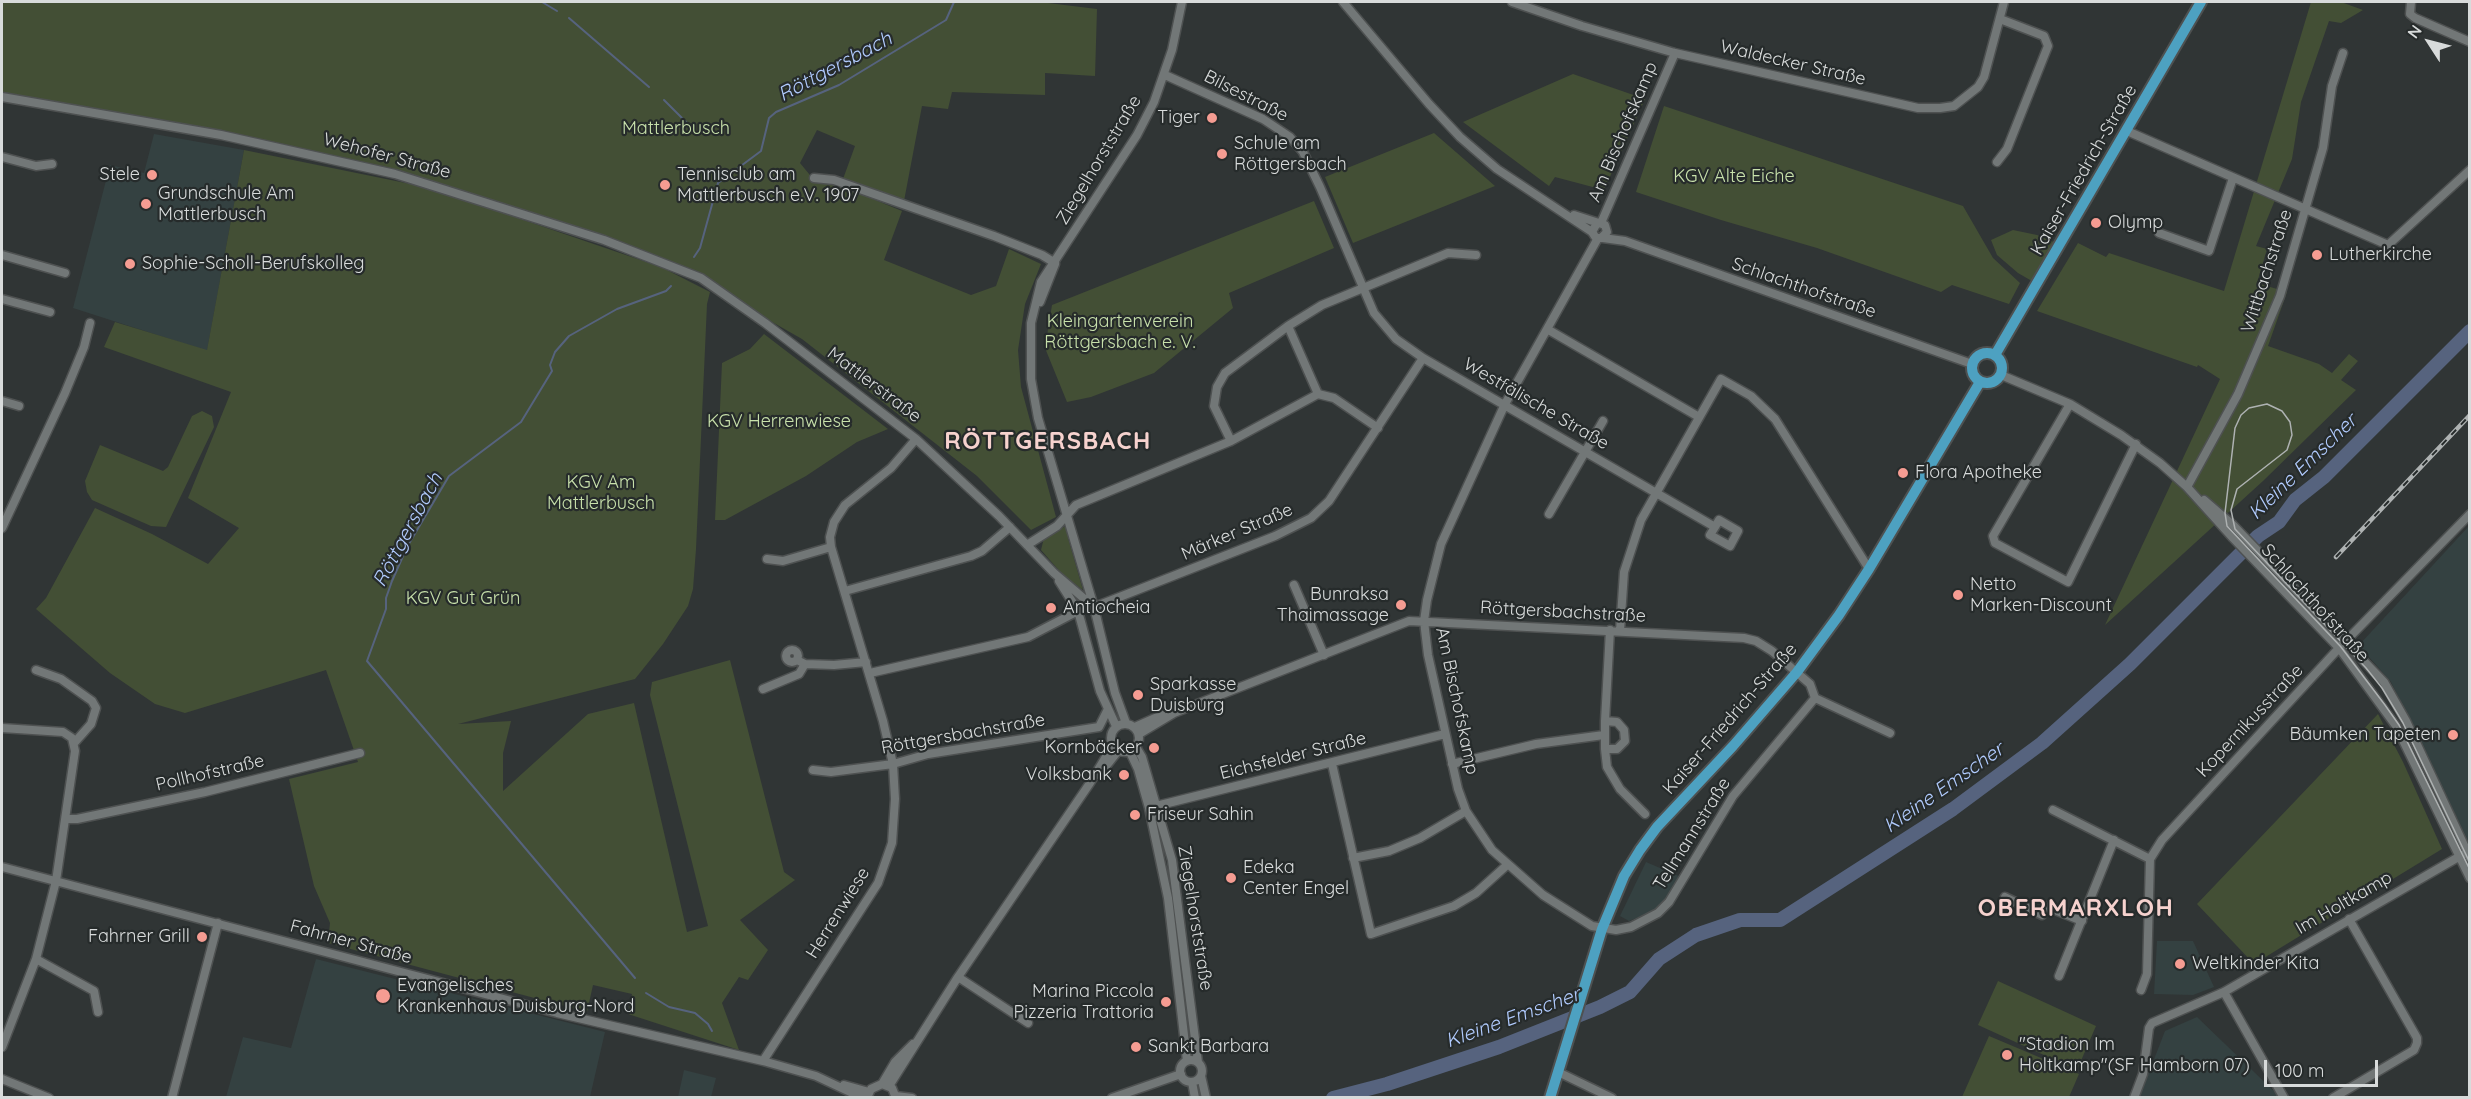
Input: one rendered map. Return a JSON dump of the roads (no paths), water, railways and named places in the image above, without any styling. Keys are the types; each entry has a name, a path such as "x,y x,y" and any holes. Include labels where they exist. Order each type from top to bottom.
{"main road":[{"name":"Kaiser-Friedrich-Straße","path":"1995,355 2201,2"},
{"path":"1980,355 1995,355 2002,366 2001,375 1994,382 1980,382 1973,374 1972,364 1980,355"},
{"name":"Kaiser-Friedrich-Straße","path":"1550,1098 1602,929 1624,876 1658,826 1733,746 1797,672 1869,569 1980,382"}],"street":[{"name":"Ziegelhorststraße","path":"1134,728 1115,693 1094,607 1038,418 1030,379 1031,323 1041,282 1137,135 1165,75 1182,2"},
{"name":"Schlachthofstraße","path":"1343,2 1446,123 1497,169 1562,212 1639,248 1972,364"},
{"name":"Waldecker Straße","path":"1512,2 1582,26 1675,53 1918,108 1954,106 1978,87 1984,76 2004,2"},
{"path":"2411,2 2410,14 2469,42"},
{"path":"1997,162 2007,149 2048,46 2048,40 2044,36 2000,19"},
{"name":"Am Bischofskamp","path":"1602,929 1567,911 1507,865 1487,843 1466,811 1452,764 1428,655 1424,621 1441,544 1505,404 1600,230 1675,53"},
{"name":"Wittbachstraße","path":"2187,487 2219,433 2265,335 2323,148 2332,86 2343,53"},
{"name":"Bilsestraße","path":"1165,75 1263,119 1290,137 1303,152 1320,187 1361,288"},
{"name":"Wehofer Straße","path":"2,97 221,135 394,174 500,205 660,261 701,278 744,308"},
{"path":"2127,131 2388,245 2469,170"},
{"path":"2,157 36,166 52,164"},
{"path":"814,178 834,180 994,236 1042,255 1055,263"},
{"path":"2159,233 2209,251 2233,178"},
{"path":"1231,441 1214,406 1218,387 1226,373 1288,326 1322,305 1448,253 1476,255"},
{"path":"2,255 65,273"},
{"name":"Westfälische Straße","path":"1361,288 1384,327 1423,358 1715,527"},
{"path":"2,298 50,312"},
{"name":"Mattlerstraße","path":"744,308 916,439 1010,527 1054,573 1094,607"},
{"path":"2,528 74,372 90,323"},
{"path":"1288,326 1318,394"},
{"path":"1547,329 1699,417"},
{"name":"Märker Straße","path":"1094,607 1275,536 1311,518 1329,501 1423,358"},
{"name":"Schlachthofstraße","path":"2001,375 2070,404 2136,444 2187,487 2342,645 2370,666 2393,698 2465,854 2469,878"},
{"path":"1645,814 1620,789 1607,767 1605,749 1605,721 1624,572 1641,520 1721,379 1751,396 1775,419 1869,569"},
{"path":"1027,545 1057,526 1076,506 1231,441 1318,394 1334,398 1378,428"},
{"path":"2,401 19,406"},
{"path":"2070,404 1993,536 1995,543 2068,582 2136,444"},
{"path":"1549,513 1603,421"},
{"name":"Herrenwiese","path":"763,1061 878,883 886,866 895,822 893,764 870,673 831,547 834,522 845,505 891,468 916,439"},
{"name":"Kopernikusstraße","path":"2150,859 2162,840 2342,645 2469,514"},
{"path":"845,591 971,556 982,551 1010,527"},
{"path":"767,559 783,561 831,547"},
{"name":"Mattlerstraße","path":"1054,573 1078,611 1108,709 1116,726"},
{"path":"1294,585 1324,655"},
{"path":"870,673 1028,637 1078,611"},
{"name":"Röttgersbachstraße","path":"1134,728 1409,621 1744,638 1756,641 1772,651 1797,672"},
{"name":"Schlachthofstraße","path":"2342,645 2396,726 2465,854"},
{"path":"763,689 799,674 801,662 866,662"},
{"path":"2,1047 36,959 56,881 75,742 91,724 96,708 92,701 62,679 36,670"},
{"path":"1797,672 1810,684 1815,699 1890,733"},
{"name":"Tellmannstraße","path":"1602,929 1616,930 1631,927 1658,913 1669,902 1733,796 1815,699"},
{"name":"Röttgersbachstraße","path":"813,770 831,772 893,764 928,754 1099,727 1108,709"},
{"path":"1605,721 1621,725 1626,735 1625,741 1617,749 1605,749"},
{"path":"866,1096 885,1085 916,1042 1115,748 1112,733 1116,726 1134,728 1133,749 1115,748"},
{"path":"2,728 63,732 75,742"},
{"name":"Eichsfelder Straße","path":"1153,807 1446,734"},
{"path":"1452,764 1536,744 1604,735"},
{"name":"Ziegelhorststraße","path":"1133,749 1138,769 1172,860 1198,1062 1202,1068 1201,1076 1206,1098"},
{"name":"Pollhofstraße","path":"66,819 77,819 205,792 360,753"},
{"path":"1332,764 1371,934 1437,914 1454,906 1476,893 1507,865"},
{"name":"Ziegelhorststraße","path":"1153,807 1168,898 1187,1061"},
{"path":"2053,810 2150,859 2147,974 2141,990"},
{"path":"1353,858 1389,851 1420,838 1466,811"},
{"path":"2059,976 2114,840"},
{"name":"Im Holtkamp","path":"2134,1098 2143,1074 2149,1028 2152,1023 2183,1012 2224,992 2465,854"},
{"name":"Fahrner Straße","path":"2,867 557,1013 763,1061 866,1096"},
{"path":"2005,897 2042,915 2046,906 2082,921"},
{"path":"2333,1098 2414,1050 2417,1043 2417,1038 2349,919"},
{"path":"172,1098 218,923"},
{"path":"36,959 94,991 98,1012"},
{"path":"958,977 1028,1023"},
{"path":"2224,992 2284,1098"},
{"path":"1192,1082 1187,1081 1181,1074 1182,1065 1187,1061 1198,1062"},
{"path":"1558,1072 1611,1098"},
{"path":"1112,1098 1181,1074"},
{"path":"1192,1082 1201,1076"},
{"path":"2,1079 38,1096 49,1098"},
{"path":"1192,1082 1195,1098"},
{"path":"885,1085 896,1097 912,1098"}],"waterway":[{"path":"542,2 557,11"},
{"name":"Röttgersbach","path":"694,257 700,248 718,183 761,151 769,118 776,112 839,85 946,20 954,2"},
{"path":"569,18 649,87"},
{"path":"664,100 695,131"},
{"name":"Röttgersbach","path":"635,978 367,661 386,609 386,598 407,547 449,476 521,422 552,371 550,365 555,352 569,336 617,309 666,291 671,286"},
{"name":"Kleine Emscher","path":"1333,1098 1387,1084 1499,1047 1600,1007 1630,992 1659,959 1696,935 1740,920 1780,920 1953,809 2042,743 2130,664 2258,536 2279,522 2295,500 2324,477 2470,331"},
{"name":"Röttgersbach","path":"646,993 669,1007 695,1013 708,1024 712,1031"}],"tram line":[{"path":"2470,863 2403,723 2382,688 2366,668 2235,529 2231,510 2237,489 2287,450 2292,435 2290,422 2282,411 2267,404 2249,408 2241,415 2235,428 2225,513 2227,526 2341,647 2385,705 2399,725 2470,870"}],"railway":[{"path":"2336,557 2470,415"}],"place":[{"name":"Tiger","path":"1212,118"},
{"name":"Schule am Röttgersbach","path":"1222,154"},
{"name":"Stele","path":"152,175"},
{"name":"Tennisclub am Mattlerbusch e.V. 1907","path":"665,185"},
{"name":"Grundschule Am Mattlerbusch","path":"146,204"},
{"name":"Olymp","path":"2096,223"},
{"name":"Lutherkirche","path":"2317,255"},
{"name":"Sophie-Scholl-Berufskolleg","path":"130,264"},
{"name":"Flora Apotheke","path":"1903,473"},
{"name":"Netto Marken-Discount","path":"1958,595"},
{"name":"Bunraksa Thaimassage","path":"1401,605"},
{"name":"Antiocheia","path":"1051,608"},
{"name":"Sparkasse Duisburg","path":"1138,695"},
{"name":"Bäumken Tapeten","path":"2453,735"},
{"name":"Kornbäcker","path":"1154,748"},
{"name":"Volksbank","path":"1124,775"},
{"name":"Friseur Sahin","path":"1135,815"},
{"name":"Edeka Center Engel","path":"1231,878"},
{"name":"Fahrner Grill","path":"202,937"},
{"name":"Weltkinder Kita","path":"2180,964"},
{"name":"Evangelisches Krankenhaus Duisburg-Nord","path":"383,996"},
{"name":"Marina Piccola Pizzeria Trattoria","path":"1166,1002"},
{"name":"Sankt Barbara","path":"1136,1047"},
{"name":"\"Stadion Im Holtkamp\"(SF Hamborn 07)","path":"2007,1055"}],"district":[{"name":"RÖTTGERSBACH","path":"1048,442"},
{"name":"OBERMARXLOH","path":"2076,909"}],"park label":[{"name":"Mattlerbusch","path":"676,129"},
{"name":"KGV Alte Eiche","path":"1734,177"},
{"name":"Kleingartenverein Röttgersbach e. V.","path":"1120,332"},
{"name":"KGV Herrenwiese","path":"779,422"},
{"name":"KGV Am Mattlerbusch","path":"601,493"},
{"name":"KGV Gut Grün","path":"463,599"}]}
